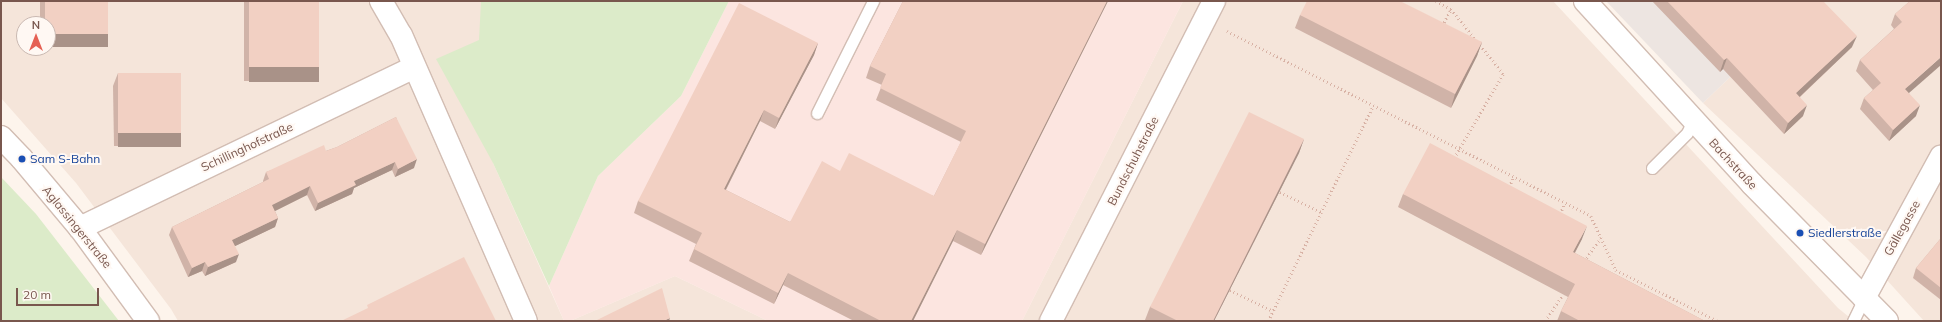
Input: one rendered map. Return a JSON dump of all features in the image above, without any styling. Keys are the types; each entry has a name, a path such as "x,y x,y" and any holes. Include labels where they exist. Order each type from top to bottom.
{"street":[{"path":"381,1 401,35 526,321"},
{"name":"Bachstraße","path":"1585,1 1752,184 1887,321"},
{"name":"Bundschuhstraße","path":"1051,321 1210,10"},
{"name":"Schillinghofstraße","path":"80,228 414,67"},
{"name":"Aglassingerstraße","path":"1,137 22,159 80,228 148,321"},
{"name":"Gällegasse","path":"1864,298 1941,158"}],"lane":[{"path":"817,113 873,1"},
{"path":"1652,168 1687,133 1693,120"},
{"path":"1853,321 1864,298"}],"path":[{"path":"1436,1 1452,9 1503,74 1451,162"},
{"path":"1439,33 1452,9"},
{"path":"1210,10 1373,106 1564,204 1591,216 1616,270 1718,321"},
{"path":"1268,321 1373,106"},
{"path":"1506,191 1513,178"},
{"path":"1280,192 1322,212"},
{"path":"1558,218 1564,204"},
{"path":"1583,262 1601,238"},
{"path":"1613,276 1616,270"},
{"path":"1230,290 1273,311"},
{"path":"1545,321 1563,294"},
{"path":"1667,303 1670,297"}],"shaded area":[{"path":"1,1 647,1 493,163 564,321 178,321 171,309 76,183 1,98"},
{"path":"729,1 1183,1 1022,321 768,321 675,276 570,321 564,321 549,286 598,176 681,96"},
{"path":"1183,1 1553,1 1838,308 1854,321 1022,321"},
{"path":"1606,1 1810,1 1703,103"},
{"path":"1810,1 1929,1 1941,14 1941,321 1924,321 1866,257 1703,103"},
{"path":"675,276 768,321 570,321"}],"green space":[{"path":"481,1 729,1 681,96 598,176 549,286 493,163 436,59 479,40"},
{"path":"1,177 36,214 119,321 1,321"}],"building":[{"path":"45,1 108,1 108,34 56,34 56,16 45,16"},
{"path":"249,1 319,1 319,67 249,67"},
{"path":"903,1 1107,1 985,244 957,230 911,321 881,321 788,273 778,293 694,249 702,233 638,201 739,3 818,43 779,118 764,110 724,189 790,222 822,161 840,171 849,153 934,196 966,131 880,88 886,74 870,66"},
{"path":"1307,1 1400,1 1482,42 1455,94 1300,15"},
{"path":"1667,1 1823,1 1857,36 1796,93 1807,105 1788,123 1727,58 1724,60"},
{"path":"1910,1 1941,1 1941,57 1905,89 1920,105 1893,130 1864,98 1881,83 1860,60 1902,22 1895,14"},
{"path":"118,73 181,73 181,133 118,133"},
{"path":"1249,112 1304,139 1213,321 1178,321 1150,307"},
{"path":"396,117 417,159 398,169 395,162 354,181 356,185 318,203 310,186 272,205 278,218 232,240 239,254 208,267 205,262 192,268 172,227 269,179 266,172 324,145 326,151 337,147"},
{"path":"1430,143 1587,226 1573,252 1705,321 1580,321 1561,311 1575,284 1403,194"},
{"path":"1941,238 1941,288 1916,268"},
{"path":"464,257 496,321 341,321 368,308 367,305"},
{"path":"662,288 670,318 663,321 595,321"}],"place":[{"name":"Sam S-Bahn","path":"22,159"},
{"name":"Siedlerstraße","path":"1800,233"}]}
